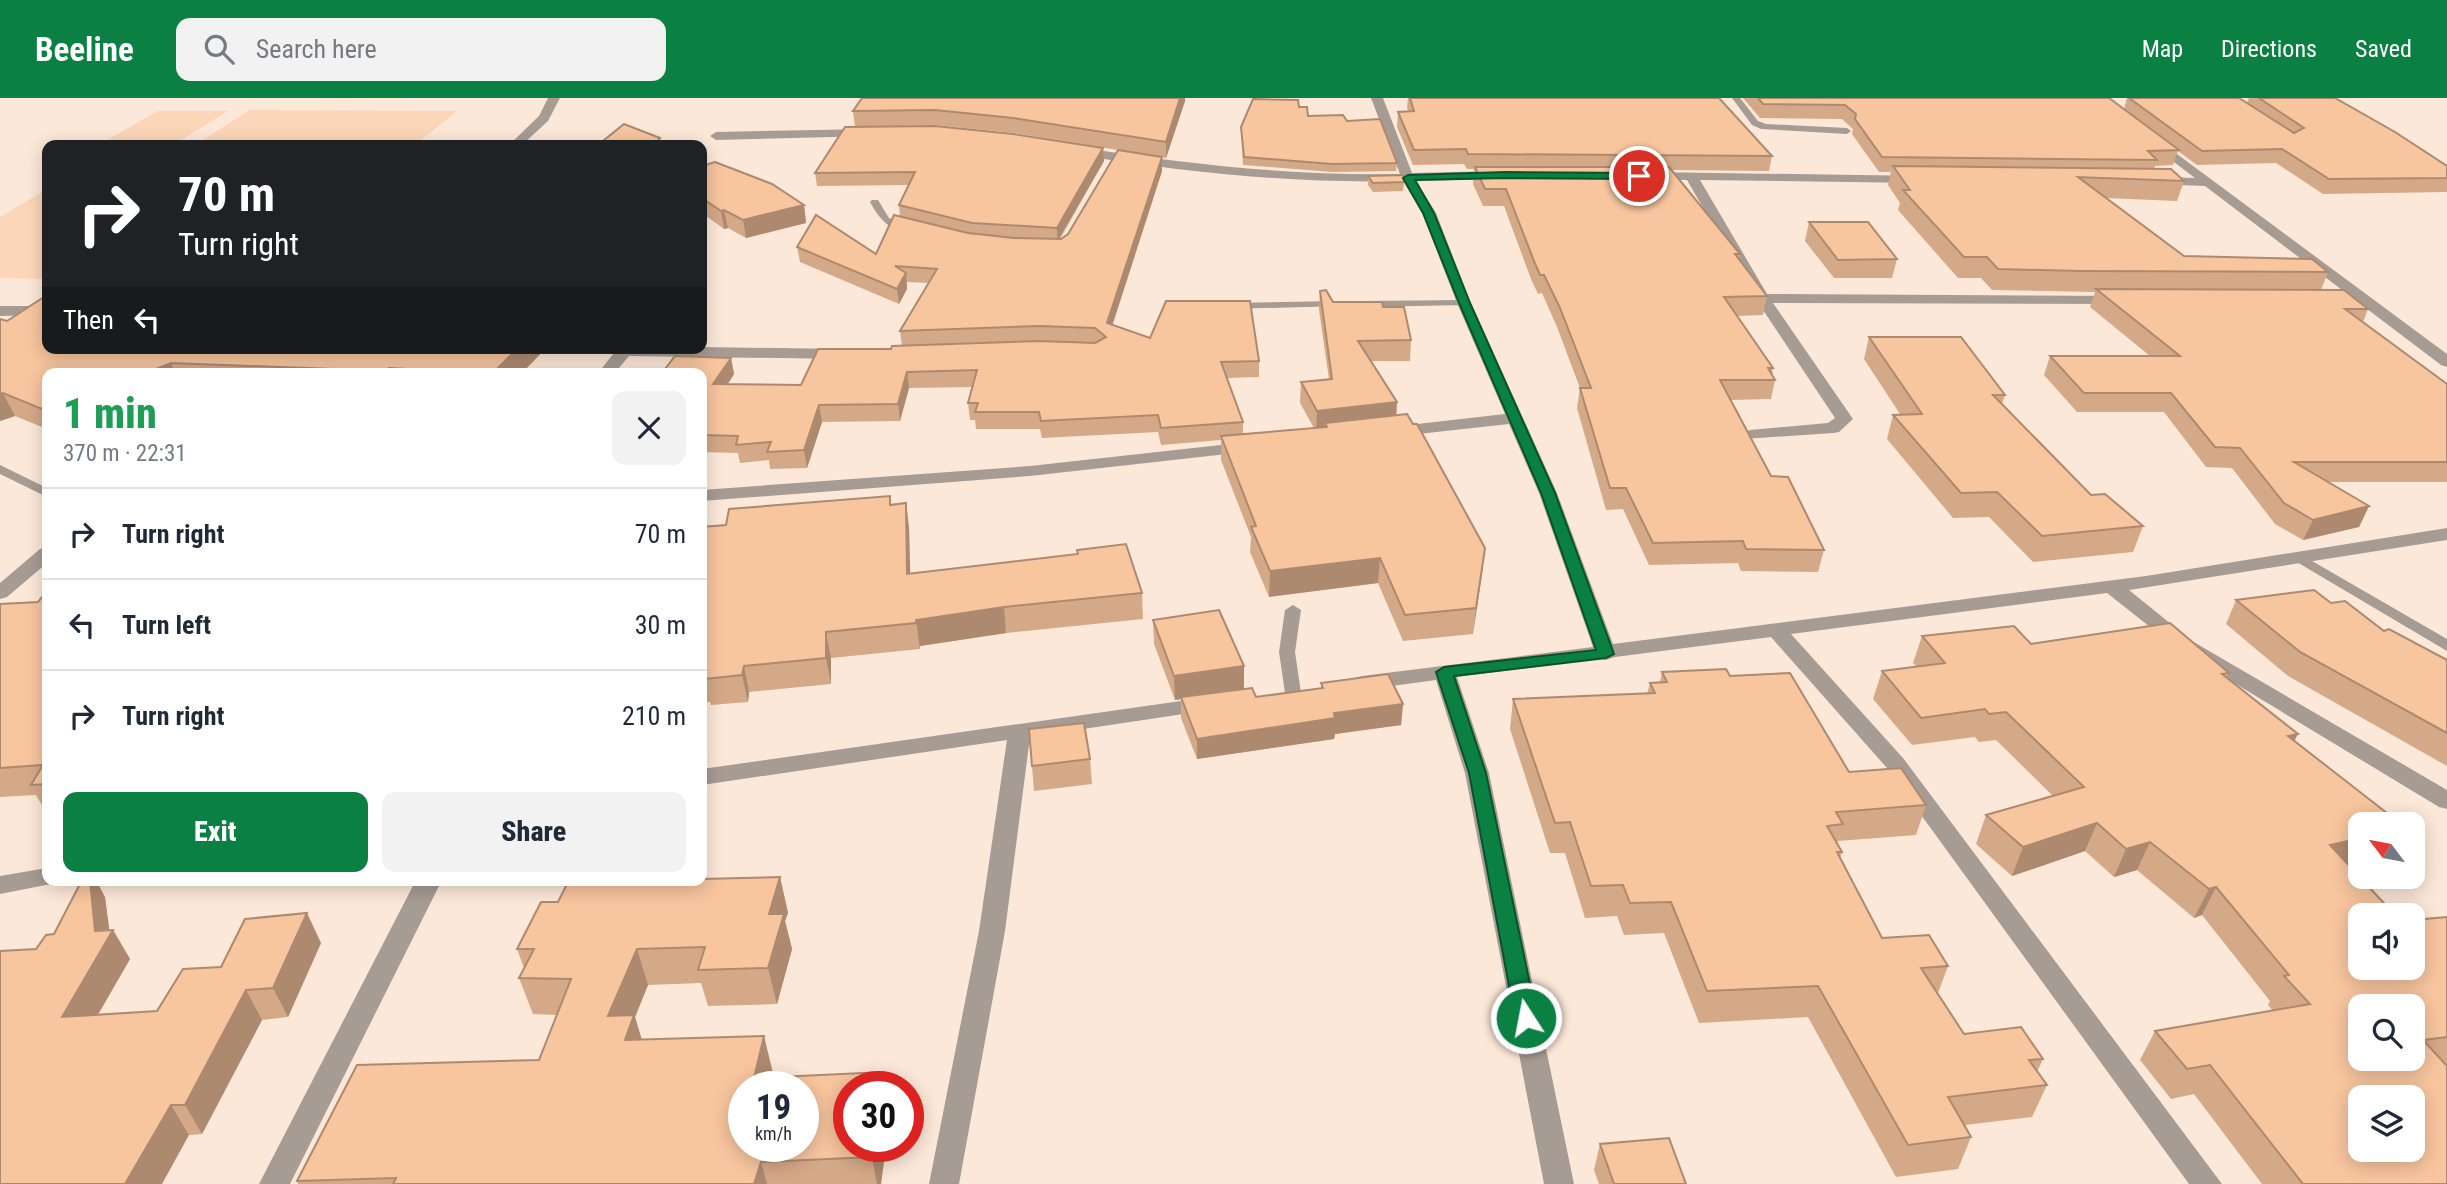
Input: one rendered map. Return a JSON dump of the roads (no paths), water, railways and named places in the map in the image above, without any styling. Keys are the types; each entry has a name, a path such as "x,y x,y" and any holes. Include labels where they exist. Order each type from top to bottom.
{"street":[{"path":"521,140 533,131 552,106 554,98"},
{"path":"1377,98 1408,178 1429,213 1464,303 1548,493 1606,654"},
{"path":"2141,131 2447,362"},
{"path":"716,136 881,133"},
{"path":"1064,149 1111,162 1332,179 1519,175"},
{"path":"1639,176 1940,180"},
{"path":"1692,177 1762,299 1844,419 1833,428 1750,435"},
{"path":"2141,181 2208,182"},
{"path":"1762,299 2138,300"},
{"path":"2337,301 2363,301"},
{"path":"0,311 42,311"},
{"path":"707,351 854,354"},
{"path":"610,368 622,354"},
{"path":"1376,433 1514,418"},
{"path":"707,496 1030,471 1265,445"},
{"path":"1348,685 2112,587 2445,536"},
{"path":"0,593 42,561"},
{"path":"2112,587 2185,645 2447,801"},
{"path":"1776,630 1895,763 2207,1184"},
{"path":"1444,672 1478,773 1559,1184"},
{"path":"1286,694 1320,689"},
{"path":"707,776 1224,702"},
{"path":"944,1184 992,931 1020,730"},
{"path":"0,885 42,878"},
{"path":"274,1184 426,886"}],"lane":[{"path":"1736,98 1755,123 1764,127 1847,131"},
{"path":"875,202 885,220 924,235"},
{"path":"1222,306 1464,303"},
{"path":"0,469 42,490"},
{"path":"2300,558 2447,646"},
{"path":"1286,694 1287,652 1293,610"}]}
